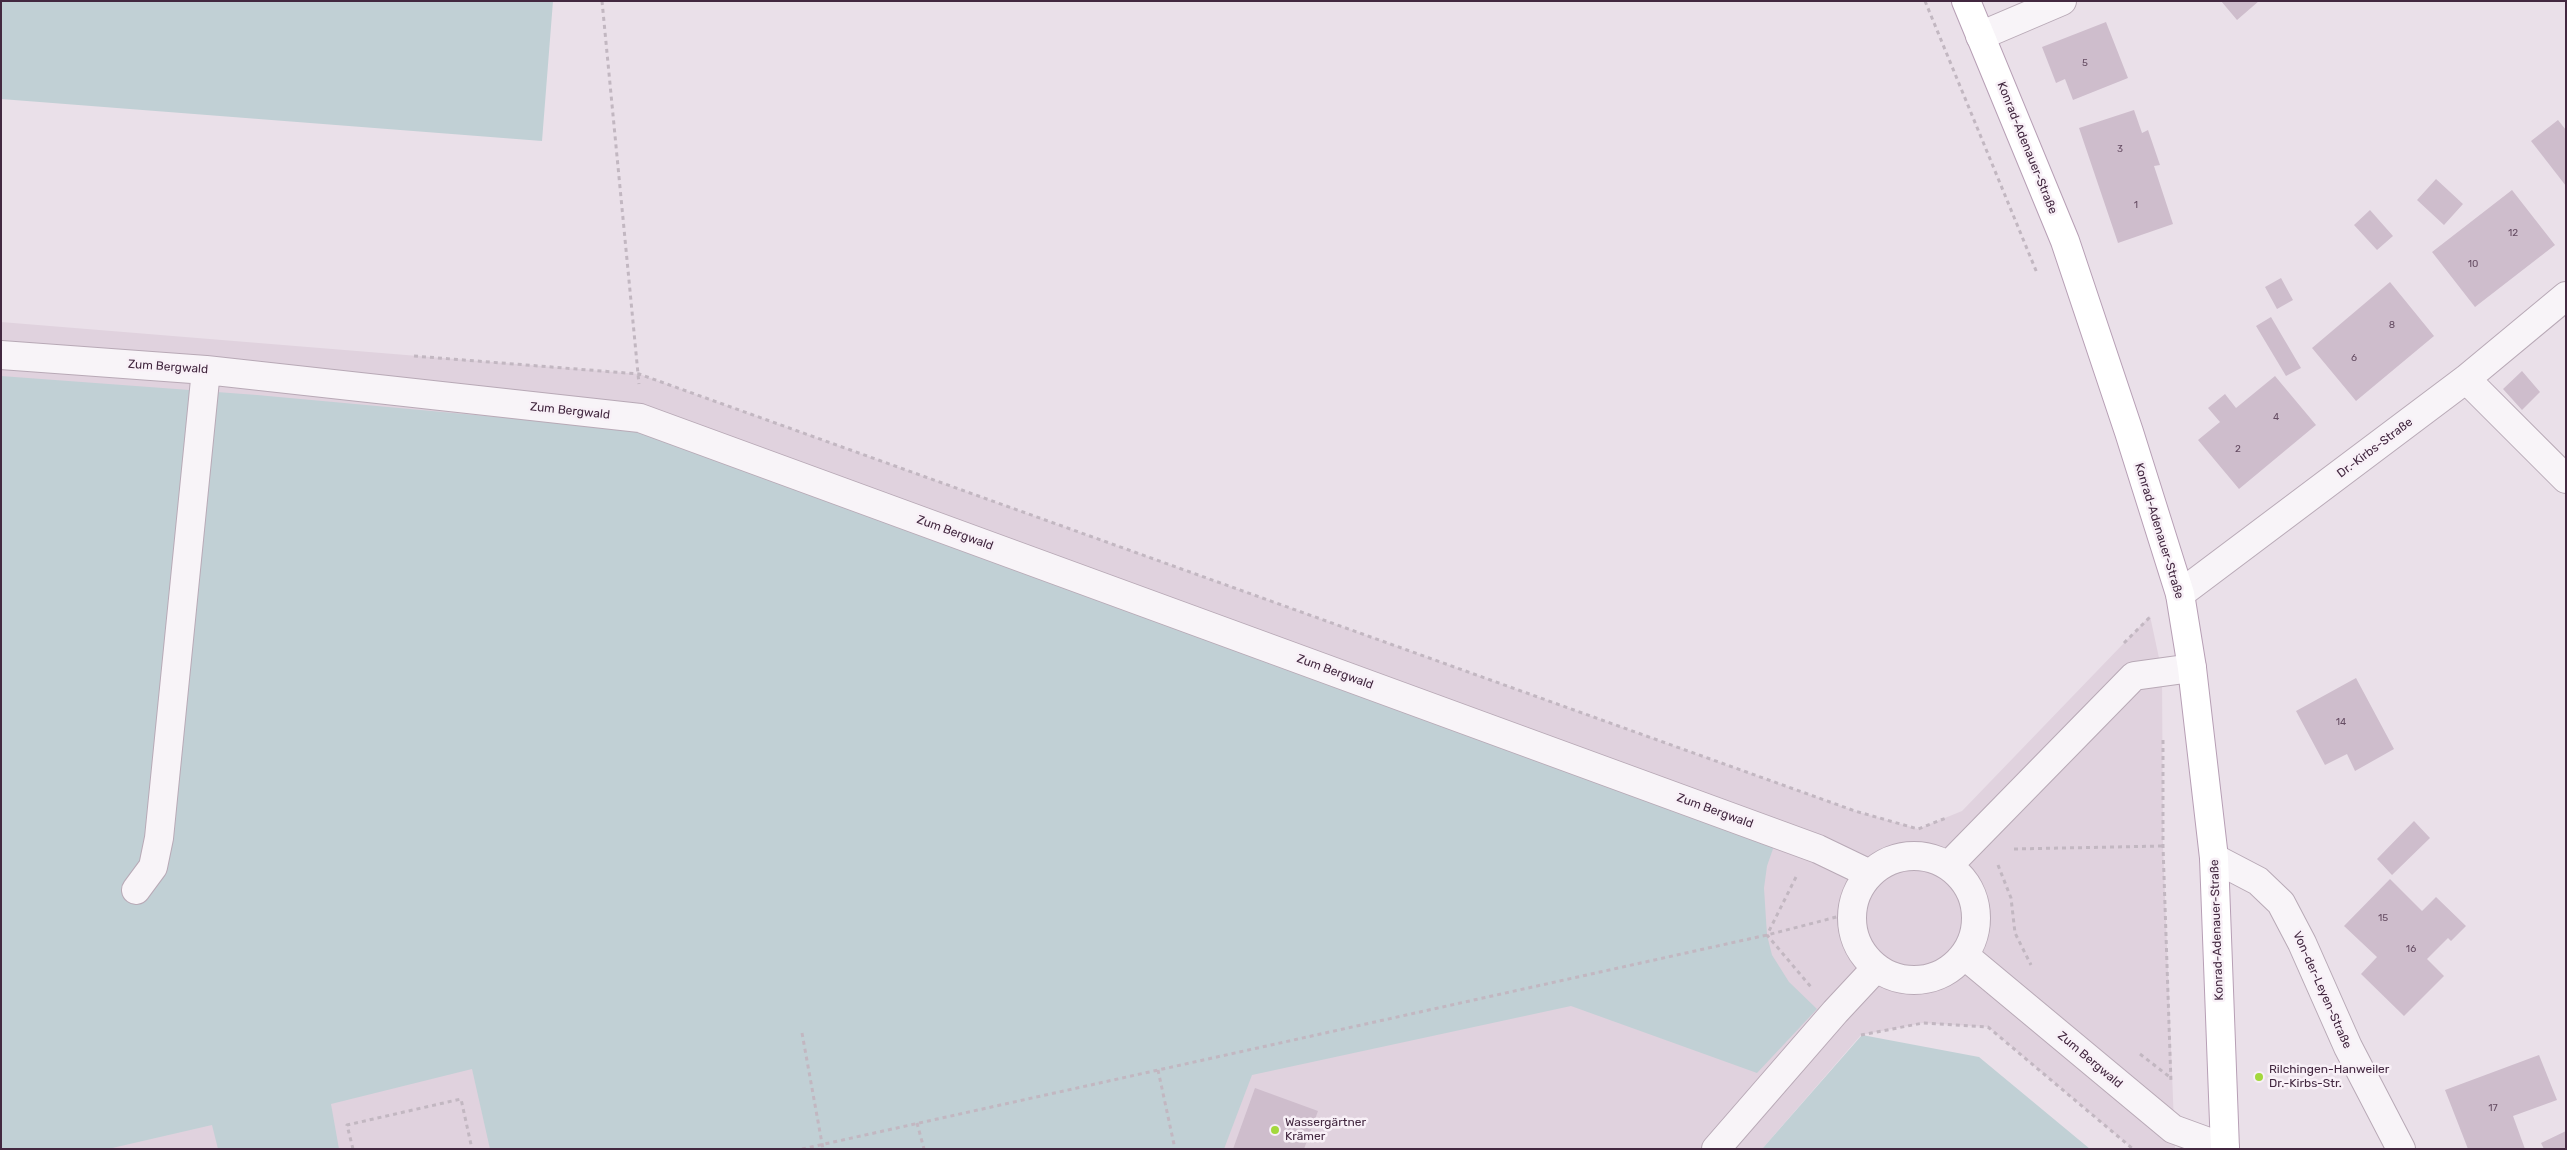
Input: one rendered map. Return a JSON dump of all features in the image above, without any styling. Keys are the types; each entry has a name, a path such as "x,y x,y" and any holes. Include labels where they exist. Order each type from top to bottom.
{"main road":[{"name":"Konrad-Adenauer-Straße","path":"1966,1 2065,241 2129,432 2180,594 2192,668 2214,858 2226,1149"}],"street":[{"path":"1980,36 2062,1"},
{"name":"Dr.-Kirbs-Straße","path":"2180,594 2466,379 2566,296"},
{"name":"Zum Bergwald","path":"1,355 206,370 640,418 1818,849 1870,874"},
{"path":"136,890 153,867 159,838 206,370"},
{"path":"2466,379 2566,479"},
{"path":"1948,866 2134,676 2192,668"},
{"path":"1916,856 1933,859 1948,866 1966,884 1975,907 1974,932 1964,955 1950,969 1933,978 1913,980 1894,977 1876,968 1857,944 1852,913 1857,892 1870,874 1883,864 1899,858 1916,856"},
{"name":"Von-der-Leyen-Straße","path":"2214,858 2258,881 2281,903 2302,942 2348,1047 2401,1149"},
{"name":"Zum Bergwald","path":"1964,955 2174,1129 2226,1149"},
{"path":"1716,1149 1835,1012 1876,968"}],"path":[{"path":"602,1 639,374 640,418"},
{"path":"1925,1 2038,277"},
{"path":"410,356 639,374 1855,811 1918,829 1953,815"},
{"path":"2123,644 2150,616 2148,608"},
{"path":"2133,1048 2171,1078 2163,846 2164,742"},
{"path":"2006,850 2163,846"},
{"path":"1996,861 2011,898 2015,934 2034,970"},
{"path":"1766,935 1800,868"},
{"path":"802,1149 822,1147 917,1123 1766,935 1852,913"},
{"path":"1766,935 1817,993"},
{"path":"1862,1035 1923,1023 1988,1027 2133,1149"},
{"path":"802,1032 822,1147"},
{"path":"1158,1070 1175,1149"},
{"path":"353,1149 347,1125 461,1099 472,1149"},
{"path":"917,1123 924,1149"}],"shaded area":[{"path":"1,1 553,1 542,141 1,99"},
{"path":"1,322 639,374 1855,811 1918,829 1962,811 2150,616 2162,672 2163,846 2175,1149 2133,1149 1988,1027 1923,1023 1861,1035 1762,1149 1,1149"},
{"path":"1,376 257,395 639,430 1774,846 1767,866 1764,888 1767,935 1772,955 1789,982 1817,1009 1757,1073 1571,1006 1252,1075 1224,1149 490,1149 472,1069 331,1104 339,1149 218,1149 212,1125 108,1149 1,1149"},
{"path":"1862,1035 1979,1057 2090,1149 1762,1149"}],"building":[{"path":"2221,1 2259,1 2237,20"},
{"path":"2106,22 2128,78 2073,100 2065,79 2056,83 2042,47"},
{"path":"2134,110 2142,133 2148,130 2160,165 2154,166 2173,224 2118,243 2079,128"},
{"path":"2558,120 2566,130 2566,186 2531,141"},
{"path":"2436,179 2463,204 2444,225 2417,200"},
{"path":"2512,190 2555,245 2475,307 2432,252"},
{"path":"2370,210 2393,236 2377,250 2354,225"},
{"path":"2281,278 2293,300 2277,309 2265,287"},
{"path":"2390,282 2434,336 2356,401 2312,348"},
{"path":"2271,317 2301,368 2286,376 2256,326"},
{"path":"2522,371 2540,392 2522,410 2503,389"},
{"path":"2275,376 2316,425 2239,489 2198,440 2220,422 2208,408 2225,394 2236,408"},
{"path":"2356,678 2394,749 2355,771 2347,754 2325,765 2296,711"},
{"path":"2414,821 2430,838 2392,875 2377,859"},
{"path":"2390,879 2422,911 2436,897 2466,926 2451,941 2448,938 2427,959 2444,976 2404,1016 2361,974 2377,957 2344,926"},
{"path":"2539,1055 2557,1100 2513,1116 2525,1149 2468,1149 2445,1090"},
{"name":"Wassergärtner Krämer","path":"1255,1088 1318,1111 1304,1149 1233,1149"},
{"path":"2566,1131 2566,1149 2544,1149 2541,1143"}],"place":[{"name":"Rilchingen-Hanweiler Dr.-Kirbs-Str.","path":"2259,1077"},
{"name":"Wassergärtner Krämer","path":"1275,1130"}]}
